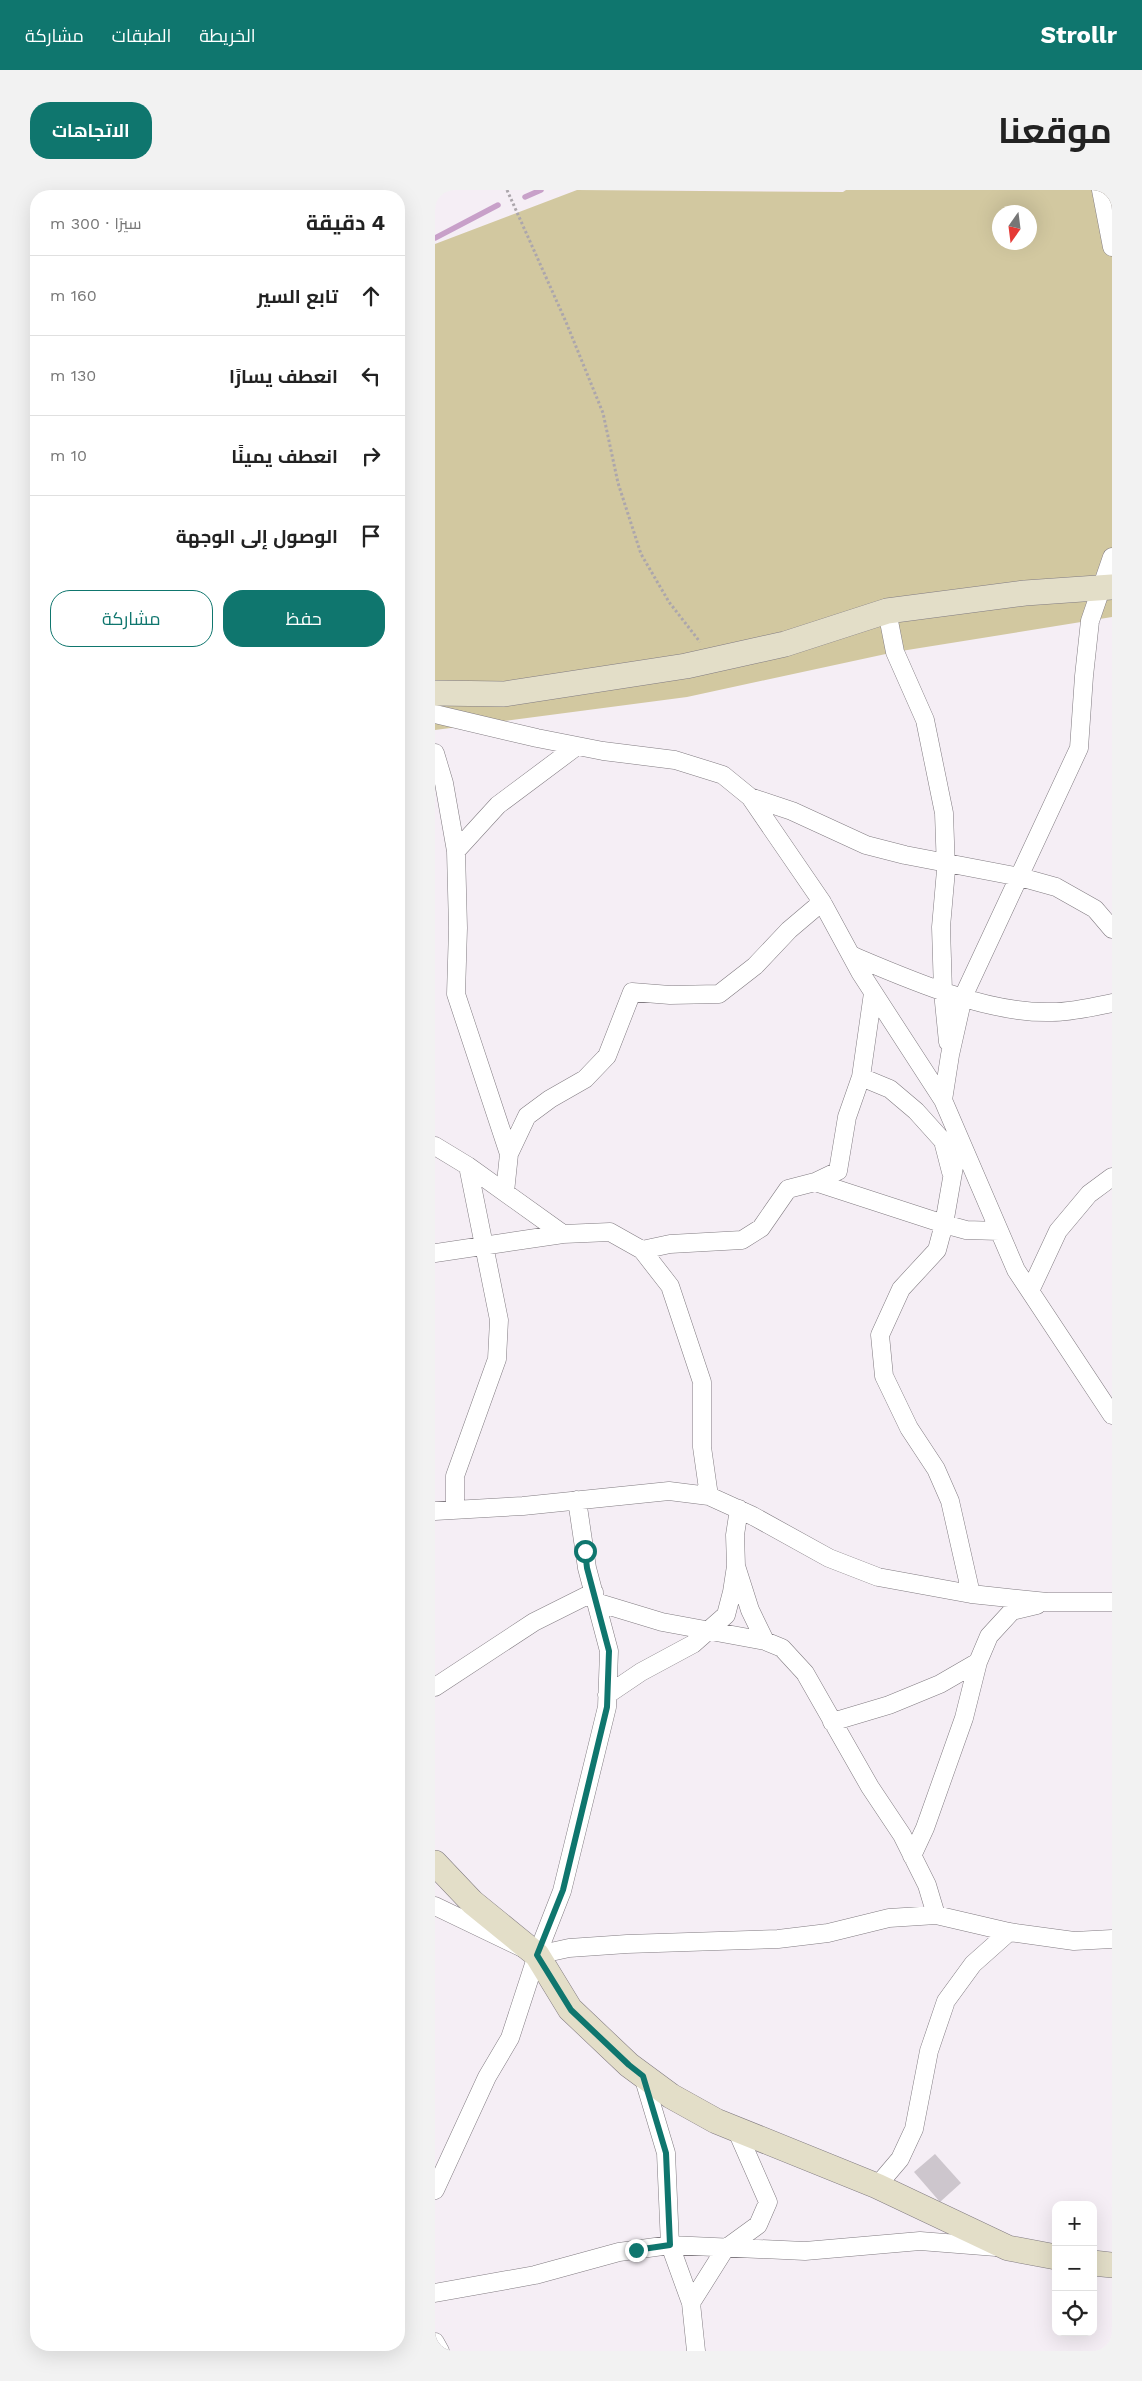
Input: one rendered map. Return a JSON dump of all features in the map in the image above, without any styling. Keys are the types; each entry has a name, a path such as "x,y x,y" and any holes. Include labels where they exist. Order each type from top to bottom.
{"street":[{"path":"1101,190 1112,247"},
{"path":"943,1100 949,1055 963,996 1079,748 1083,676 1090,621 1106,588 1112,557"},
{"path":"435,693 504,694 715,660 785,644 887,611 1025,593 1106,588"},
{"path":"887,611 895,652 925,720 944,813 946,862 941,928 943,992 949,1055"},
{"path":"435,714 476,725 577,746 675,760 723,775 750,797 822,902 873,993 943,1100 1016,1270 1112,1416"},
{"path":"456,851 498,805 577,746"},
{"path":"435,753 444,784 456,851 456,994 509,1154"},
{"path":"750,797 792,811 866,845 1020,877 1056,887 1095,909 1112,929"},
{"path":"505,1192 509,1154 527,1116 550,1099 585,1079 607,1056 632,992 670,996 719,994 755,966 789,930 822,902"},
{"path":"851,955 943,992 1009,1009 1052,1012 1112,1003"},
{"path":"642,1250 670,1244 743,1240 761,1228 788,1189 815,1182 838,1171 847,1117 861,1077 873,993"},
{"path":"861,1077 890,1089 916,1110 943,1142 953,1179"},
{"path":"959,1138 953,1179 937,1250 901,1289 880,1334 884,1376 909,1428 936,1469 951,1500 971,1594"},
{"path":"435,1146 468,1166 563,1234"},
{"path":"455,1510 455,1476 497,1359 499,1320 468,1166"},
{"path":"1029,1291 1058,1231 1089,1194 1112,1177"},
{"path":"815,1182 965,1230 999,1231"},
{"path":"435,1253 563,1234 610,1232 642,1250 669,1286 702,1382 702,1447 709,1496"},
{"path":"435,1511 669,1492 709,1496 829,1558 878,1578 971,1594 1047,1602 1112,1602"},
{"path":"437,2180 487,2077 510,2038 537,1955 563,1890 607,1707 609,1651 587,1568 577,1500"},
{"path":"607,1695 641,1672 693,1644 726,1616 736,1566 735,1535 739,1510"},
{"path":"736,1566 750,1610 765,1641"},
{"path":"435,1687 534,1622 595,1597 662,1622 765,1641 782,1648 805,1673 870,1787 902,1835 927,1885 936,1915"},
{"path":"912,1856 925,1828 961,1726 978,1662 989,1636 1012,1612 1047,1602"},
{"path":"832,1722 889,1704 940,1684 978,1662"},
{"path":"435,1863 472,1902 537,1955 571,2010 629,2065 671,2096 717,2121 877,2186 1008,2248"},
{"path":"435,1906 537,1955 569,1948 617,1944 778,1938 828,1933 889,1918 936,1915 1009,1932 1074,1941 1112,1939"},
{"path":"877,2186 900,2159 914,2129 929,2052 946,2002 973,1964 1009,1932"},
{"path":"643,2076 666,2153 670,2245 691,2303 696,2351"},
{"path":"691,2303 725,2249 758,2225 768,2202 736,2129"},
{"path":"435,2293 535,2275 619,2252 670,2245 725,2249 805,2251 921,2241 1008,2248 1052,2257"},
{"path":"1097,2263 1112,2265"},
{"path":"435,2342 440,2351"}],"path":[{"path":"507,190 566,322 603,413 619,483 641,554 669,602 715,660"}],"shaded area":[{"path":"577,190 843,192 846,190 1112,190 1112,617 895,652 687,697 435,730 435,244"}],"building":[{"path":"935,2154 961,2183 940,2202 914,2172"}],"waterway":[{"path":"525,197 541,190"},
{"path":"435,238 498,205"}],"route":[{"path":"585,1551 587,1568 609,1651 607,1707 577,1824 563,1890 537,1955 571,2010 643,2076 666,2153 670,2245 636,2250"}]}
